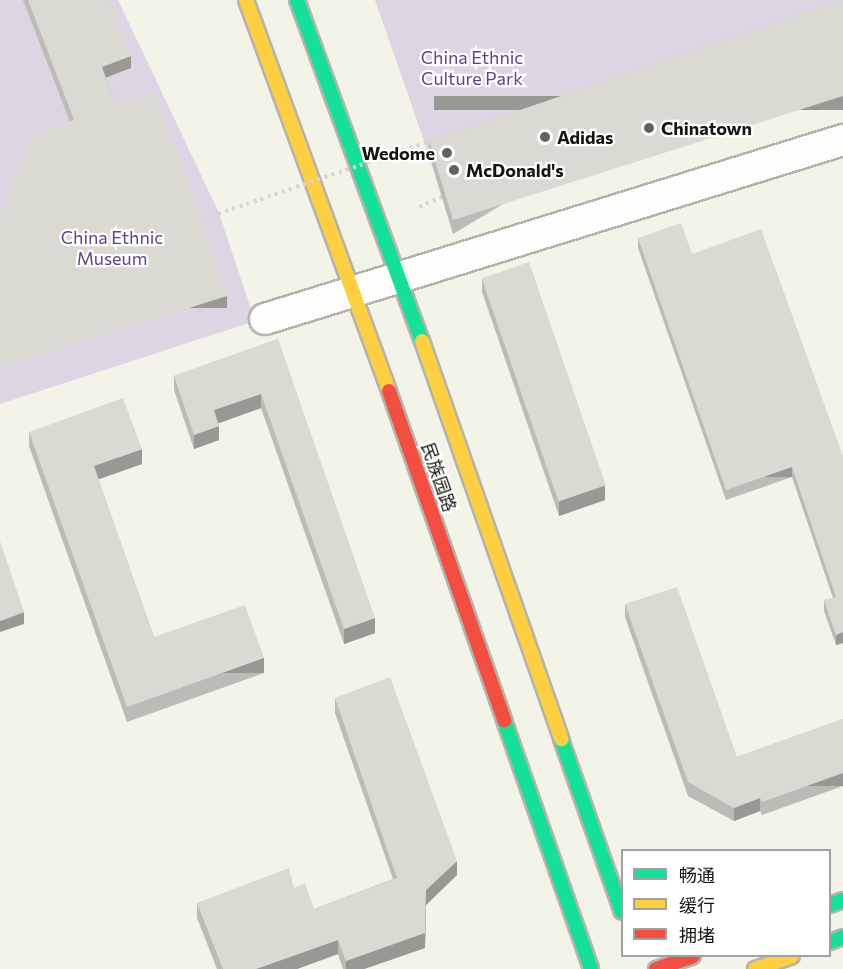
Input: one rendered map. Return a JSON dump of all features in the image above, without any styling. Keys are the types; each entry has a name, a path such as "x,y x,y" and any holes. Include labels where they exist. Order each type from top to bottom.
{"main road":[{"name":"民族园路","path":"246,0 354,291 591,969"},
{"name":"民族园路","path":"297,0 400,277 621,909"},
{"path":"656,969 690,957"},
{"path":"756,969 789,957"}],"street":[{"path":"265,319 843,140"}],"path":[{"path":"197,221 435,140"},
{"path":"419,207 452,193"}],"green space":[{"name":"China Ethnic Museum","path":"0,0 118,0 219,213 255,321 0,404"},
{"name":"China Ethnic Culture Park","path":"375,0 843,0 843,14 429,155"}],"building":[{"name":"China Ethnic Museum","path":"28,0 109,0 131,56 102,67 116,105 155,91 227,296 0,368 0,214 33,135 74,120"},
{"name":"Chinatown","path":"843,0 843,96 453,220 429,141"},
{"path":"681,223 692,254 761,229 843,456 843,632 836,635 824,600 836,597 792,467 726,490 638,238"},
{"path":"529,262 606,485 559,501 482,278"},
{"path":"278,339 375,618 344,629 261,394 214,410 219,426 194,435 174,376"},
{"path":"123,398 142,449 94,466 154,637 245,605 264,658 127,707 29,432"},
{"path":"0,541 24,612 0,621"},
{"path":"677,587 737,757 843,719 843,773 762,802 760,798 734,808 688,782 625,604"},
{"path":"390,677 457,861 426,890 425,933 346,961 338,940 256,969 223,969 197,903 289,868 294,888 305,883 314,909 397,878 335,698"}],"traffic: fast":[{"path":"297,0 422,341"},
{"path":"504,720 591,969"},
{"path":"561,739 621,909"},
{"path":"831,905 843,900"},
{"path":"831,942 843,937"}],"traffic: slow":[{"path":"246,0 389,391"},
{"path":"422,341 561,739"},
{"path":"755,969 789,957"}],"traffic: jam":[{"path":"389,391 504,720"},
{"path":"656,969 690,957"}],"place":[{"name":"Chinatown","path":"649,128"},
{"name":"Adidas","path":"545,137"},
{"name":"Wedome","path":"447,153"},
{"name":"McDonald's","path":"454,170"}]}
